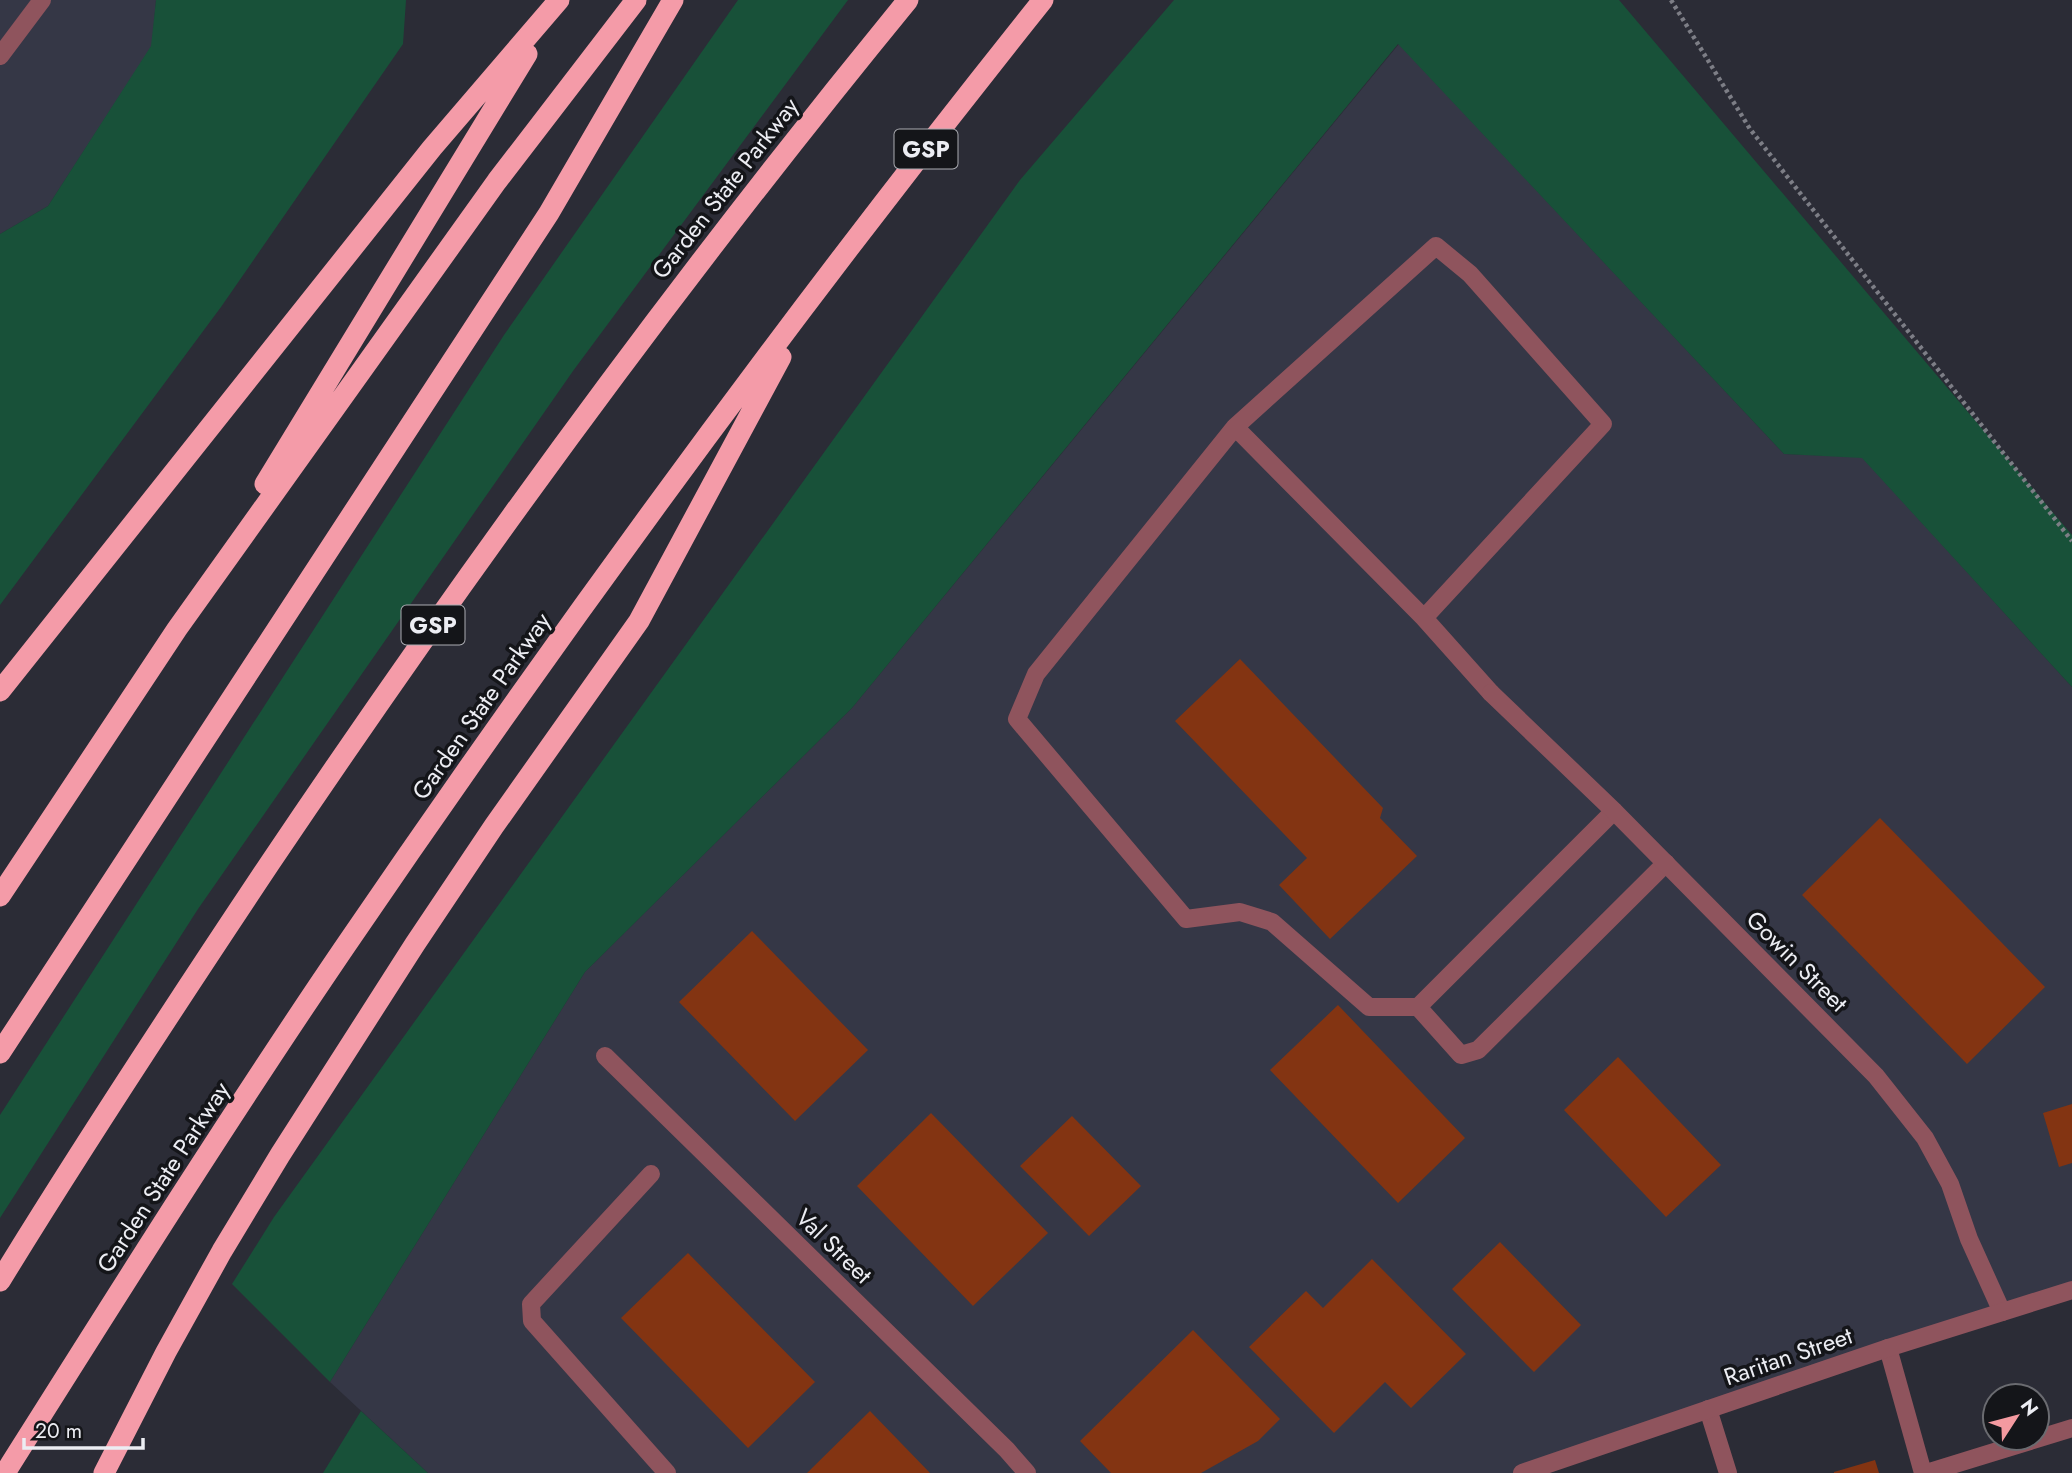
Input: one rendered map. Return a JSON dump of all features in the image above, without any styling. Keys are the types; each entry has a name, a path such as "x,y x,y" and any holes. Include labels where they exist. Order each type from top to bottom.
{"highway":[{"path":"177,629 559,0"},
{"path":"0,691 432,148 559,0"},
{"path":"0,896 177,629 497,181 636,0"},
{"path":"0,1054 549,213 673,0"},
{"name":"Garden State Parkway","path":"0,1281 215,946 422,642 646,333 908,0"},
{"name":"Garden State Parkway","path":"5,1473 234,1113 544,659 812,299 1043,0"},
{"path":"104,1473 172,1341 280,1155 494,825 639,621 812,299"}],"street":[{"path":"0,56 42,0"},
{"path":"1424,618 1603,424 1470,274 1436,246 1235,427 1036,674 1017,719 1186,919 1240,912 1272,922 1369,1007 1418,1007 1614,811"},
{"name":"Gowin Street","path":"1235,427 1424,618 1491,693 1614,811 1876,1076 1924,1138 1950,1184 1969,1238 2002,1312"},
{"path":"1418,1007 1461,1055 1478,1050 1666,863"},
{"name":"Val Street","path":"605,1056 1007,1450 1027,1473"},
{"path":"651,1174 531,1304 532,1321 667,1473"},
{"name":"Raritan Street","path":"1522,1473 1553,1468 1708,1409 2072,1290"},
{"path":"1888,1348 1925,1473 2072,1428"},
{"path":"1708,1409 1728,1473"}],"path":[{"path":"1671,0 1750,130 2072,541"}],"shaded area":[{"path":"0,0 156,0 152,46 48,206 0,234"},
{"path":"1399,44 1784,454 1862,457 2072,687 2072,1290 1522,1473 428,1473 330,1382 585,972 852,708"}],"green space":[{"path":"156,0 406,0 403,44 221,307 0,605 0,234 48,206 151,46"},
{"path":"738,0 848,0 573,371 198,909 0,1218 0,1115 504,335"},
{"path":"1174,0 1619,0 2072,535 2072,687 1862,458 1784,454 1398,44 852,708 585,972 330,1382 232,1284 274,1217 1020,180"},
{"path":"361,1411 428,1473 323,1473"}],"building":[{"path":"1240,659 1383,808 1380,818 1417,856 1330,939 1279,885 1307,858 1175,721"},
{"path":"1880,818 2045,987 1967,1064 1802,895"},
{"path":"752,931 868,1050 795,1121 679,1002"},
{"path":"1338,1005 1465,1138 1398,1203 1270,1070"},
{"path":"1618,1057 1721,1165 1666,1217 1564,1110"},
{"path":"2072,1104 2072,1163 2059,1167 2043,1113"},
{"path":"931,1113 1048,1233 973,1306 857,1186"},
{"path":"1072,1116 1141,1186 1089,1236 1020,1166"},
{"path":"1500,1242 1581,1325 1534,1372 1452,1289"},
{"path":"688,1253 815,1382 748,1448 621,1318"},
{"path":"1372,1259 1466,1354 1411,1408 1385,1382 1334,1433 1249,1347 1306,1291 1323,1308"},
{"path":"1193,1330 1280,1419 1258,1441 1201,1473 1111,1473 1080,1441"},
{"path":"870,1411 930,1473 807,1473"},
{"path":"1875,1460 1879,1473 1834,1473 1834,1472"}]}
